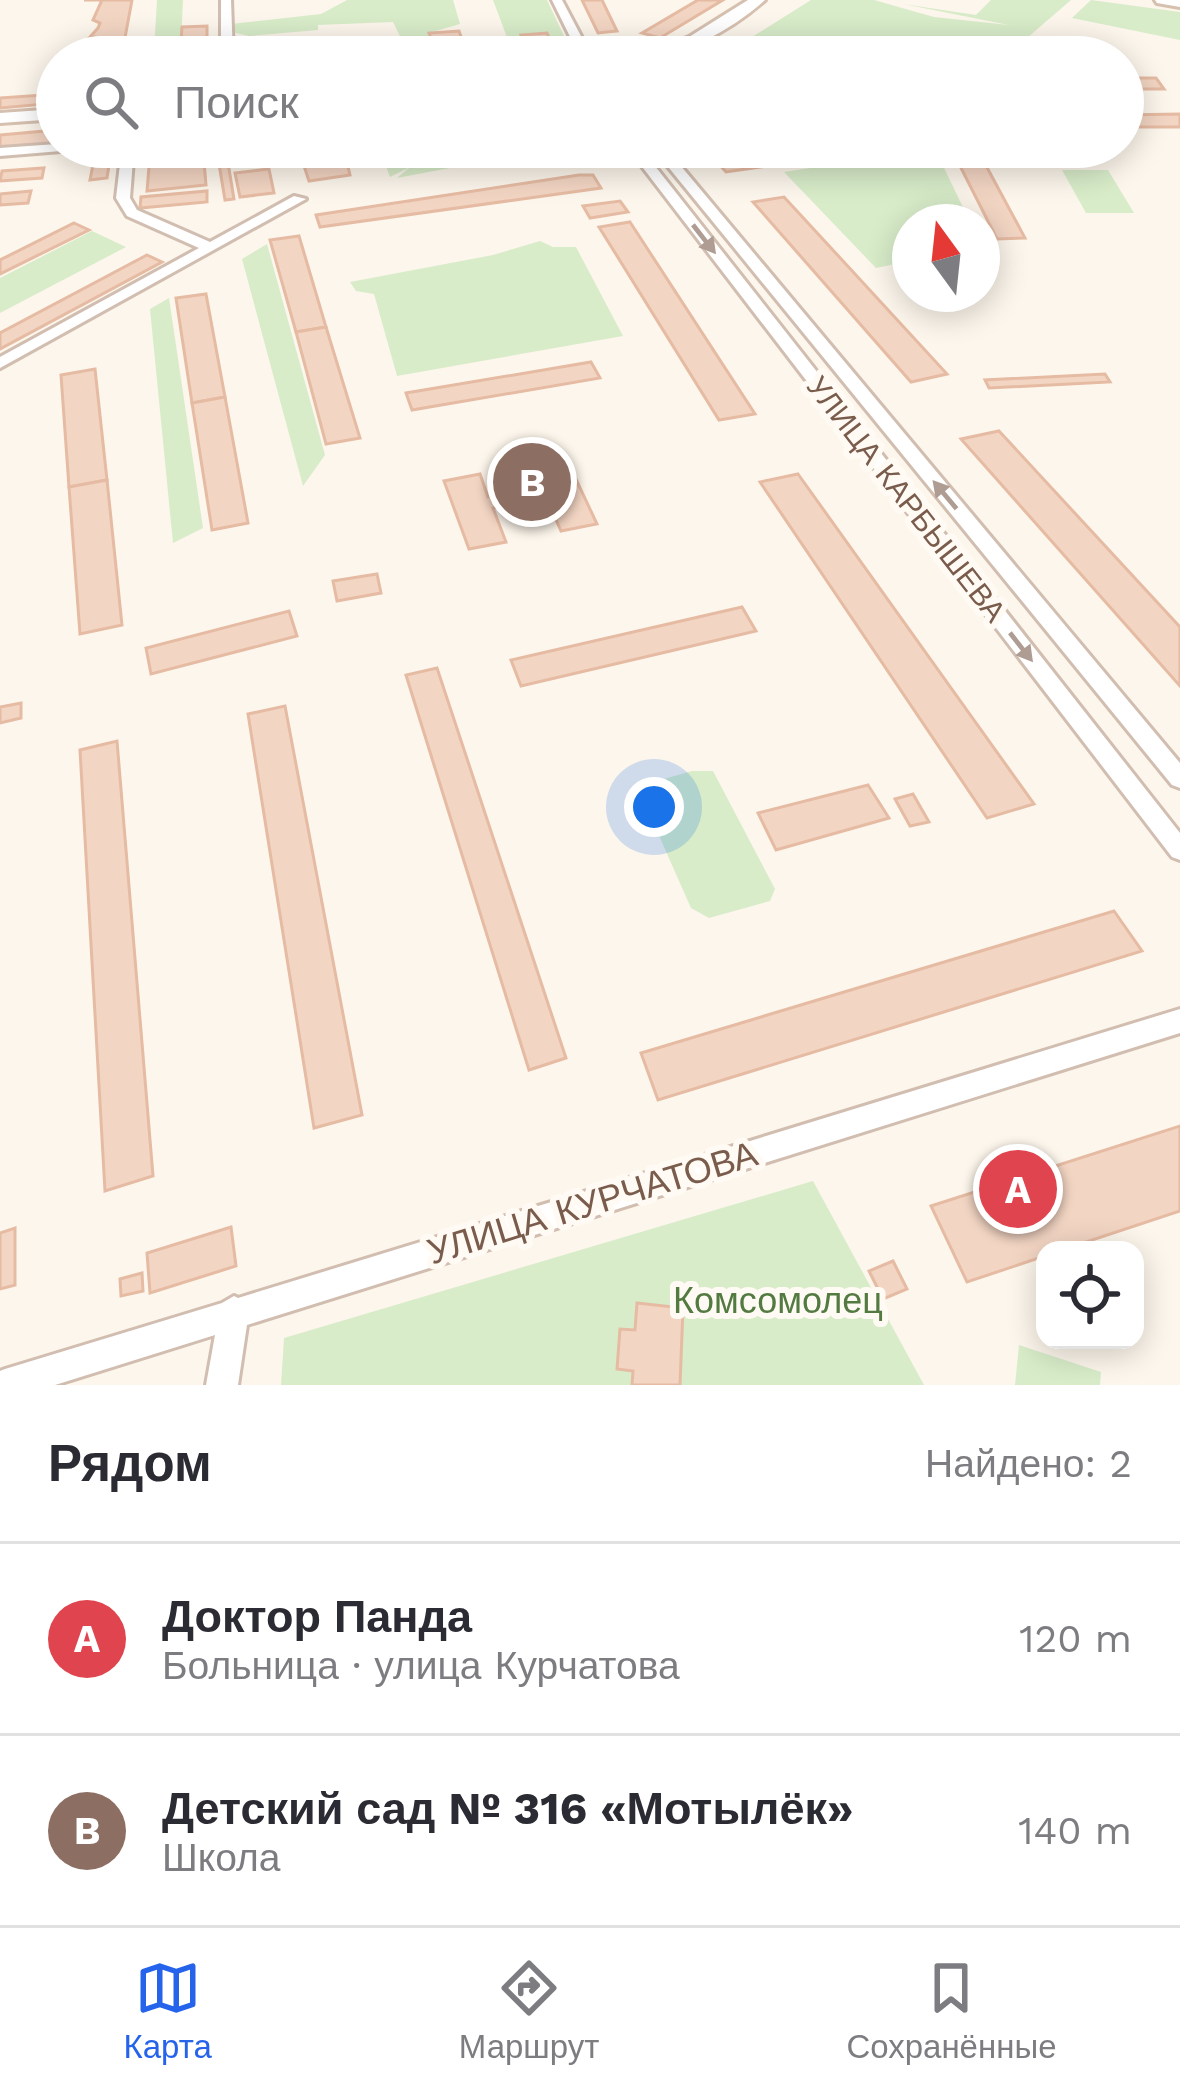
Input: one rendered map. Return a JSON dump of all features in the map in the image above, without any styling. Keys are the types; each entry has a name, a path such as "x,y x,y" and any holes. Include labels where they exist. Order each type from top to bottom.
{"street":[{"path":"226,0 227,36"},
{"path":"557,0 575,36"},
{"path":"701,36 758,0"},
{"path":"1162,0 1180,3"},
{"path":"0,118 36,115"},
{"path":"0,152 36,149"},
{"path":"126,168 122,198 132,213 209,248"},
{"name":"УЛИЦА КАРБЫШЕВА","path":"649,168 1180,850"},
{"name":"УЛИЦА КАРБЫШЕВА","path":"675,168 1180,779"},
{"path":"0,363 299,199"},
{"name":"УЛИЦА КУРЧАТОВА","path":"5,1385 1180,1021"},
{"path":"222,1385 234,1312"}],"green space":[{"path":"157,0 183,0 181,36 155,36"},
{"path":"347,0 453,0 460,24 430,36 400,36 393,22 318,25 318,30 249,36 232,32 231,24 321,14"},
{"path":"493,0 547,0 564,36 547,33 506,36"},
{"path":"811,0 874,0 934,17 1009,25 903,4 976,15 991,0 1071,0 1029,36 754,36"},
{"path":"1091,0 1180,12 1180,40 1072,18"},
{"path":"387,168 408,168 390,177"},
{"path":"409,168 450,168 397,178"},
{"path":"944,168 961,204 892,204 892,265 876,268 784,172"},
{"path":"1062,170 1108,170 1134,213 1086,213"},
{"path":"92,231 126,247 0,313 0,278"},
{"path":"540,241 553,247 576,247 623,336 397,376 374,294 356,291 350,282 493,255"},
{"path":"267,244 325,455 303,486 242,259"},
{"path":"169,298 203,528 173,543 150,309"},
{"path":"692,771 713,771 775,889 770,901 709,918 691,908 641,795 650,783"},
{"name":"Комсомолец","path":"813,1181 924,1385 281,1385 284,1338"},
{"path":"1019,1345 1101,1372 1100,1385 1015,1385"}],"building":[{"path":"102,0 132,0 125,36 91,36 100,23 93,20"},
{"path":"582,0 602,0 617,31 598,33"},
{"path":"698,0 723,0 663,36 642,33"},
{"path":"207,26 207,36 181,36 182,27"},
{"path":"459,31 461,36 430,36"},
{"path":"1144,78 1156,78 1164,89 1144,89"},
{"path":"36,95 36,105 0,108 0,98"},
{"path":"1180,114 1180,127 1144,127 1144,115"},
{"path":"36,132 36,146 0,149 0,135"},
{"path":"44,168 42,178 0,181 2,171"},
{"path":"92,168 109,168 107,178 90,180"},
{"path":"149,168 205,168 206,185 147,191"},
{"path":"220,168 229,168 234,199 225,200"},
{"path":"305,168 348,168 350,175 309,181"},
{"path":"961,168 987,168 1025,238 1000,239 1000,204 979,204"},
{"path":"269,169 274,193 240,197 235,173"},
{"path":"593,175 601,188 320,227 316,215"},
{"path":"31,191 28,203 0,205 0,194"},
{"path":"207,191 207,202 140,208 141,197"},
{"path":"784,197 947,374 911,382 753,202"},
{"path":"620,201 628,212 590,218 583,206"},
{"path":"630,222 755,414 719,420 599,227"},
{"path":"74,223 89,230 0,274 0,260"},
{"path":"299,236 326,327 296,332 270,240"},
{"path":"147,255 162,262 0,349 0,333"},
{"path":"206,294 225,397 192,403 176,298"},
{"path":"326,327 360,438 326,444 296,332"},
{"path":"591,362 600,378 412,410 406,393"},
{"path":"95,369 107,480 69,487 61,375"},
{"path":"1105,374 1110,382 989,388 985,380"},
{"path":"225,397 248,523 212,530 192,403"},
{"path":"999,431 1180,627 1180,686 961,439"},
{"path":"566,458 597,524 561,531 546,497 493,508 506,542 469,549 444,481 480,474 488,497 541,486 532,465"},
{"path":"798,474 1034,804 987,818 760,482"},
{"path":"107,480 122,625 80,634 69,487"},
{"path":"377,574 381,593 337,601 333,581"},
{"path":"742,607 756,631 521,686 511,660"},
{"path":"289,611 297,636 151,674 146,648"},
{"path":"437,668 566,1058 529,1070 406,675"},
{"path":"21,703 21,718 0,723 0,707"},
{"path":"285,706 362,1115 314,1128 248,714"},
{"path":"117,741 153,1176 105,1191 80,750"},
{"path":"868,785 889,818 776,850 758,813"},
{"path":"913,794 929,822 910,826 895,799"},
{"path":"1114,911 1142,951 658,1100 641,1053"},
{"path":"1180,1126 1180,1211 1089,1241 1036,1241 1036,1259 967,1282 931,1206"},
{"path":"231,1227 236,1266 150,1293 147,1253"},
{"path":"15,1228 15,1285 0,1289 0,1233"},
{"path":"893,1261 907,1289 883,1299 869,1271"},
{"path":"142,1273 143,1291 121,1296 120,1279"},
{"path":"637,1303 683,1308 680,1385 632,1385 633,1371 617,1369 620,1329 635,1330"}],"place":[{"name":"Детский сад № 316 «Мотылёк»","path":"532,482"},
{"name":"Доктор Панда","path":"1018,1189"}]}
